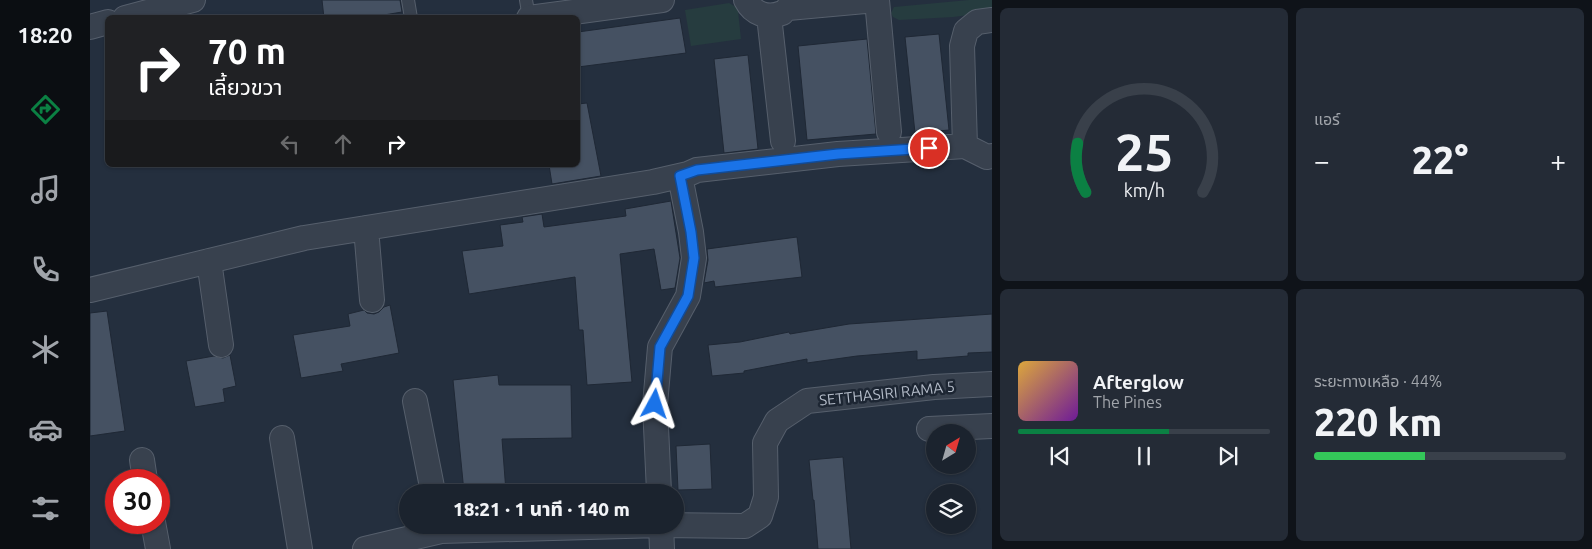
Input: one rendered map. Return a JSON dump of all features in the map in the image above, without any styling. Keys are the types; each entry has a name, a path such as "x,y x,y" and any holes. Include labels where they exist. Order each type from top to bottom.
{"street":[{"path":"136,15 193,0"},
{"path":"551,15 662,0"},
{"path":"746,0 757,13 783,8 876,0 889,132"},
{"path":"783,8 783,141"},
{"path":"965,146 962,46 966,31 977,22 992,20"},
{"path":"90,26 105,23"},
{"path":"90,290 304,238 654,182 697,170 838,154 965,146 987,157 992,156"},
{"path":"659,484 655,404 660,347 688,296 694,258 680,176"},
{"path":"366,228 372,300"},
{"path":"209,261 222,345"},
{"name":"SETTHASIRI RAMA 5","path":"684,525 745,526 760,516 766,496 765,443 777,421 807,401 934,386 992,384"},
{"path":"415,401 431,484"},
{"path":"976,427 992,426"},
{"path":"282,438 300,549"},
{"path":"155,534 158,549"},
{"name":"SETTHASIRI RAMA 5","path":"365,549 419,534"},
{"path":"661,534 662,549"}],"lane":[{"path":"408,0 411,15"},
{"path":"526,0 528,15"}],"green space":[{"path":"969,0 992,0 992,12 953,17 899,20 893,17 891,13 894,7"},
{"path":"729,3 736,7 738,11 741,39 691,46 685,10"}],"building":[{"path":"322,0 400,0 402,12 384,15 324,15"},
{"path":"680,18 686,53 580,67 580,32"},
{"path":"939,34 949,130 915,133 905,37"},
{"path":"867,39 876,134 807,140 798,46"},
{"path":"748,55 758,149 724,153 714,59"},
{"path":"587,103 601,176 552,184 549,167 580,167 580,104"},
{"path":"671,201 680,258 675,288 661,290 654,249 620,254 632,382 587,385 583,330 579,330 575,277 469,294 462,251 503,246 500,225 523,222 522,217 542,214 544,227 626,216 625,209"},
{"path":"797,237 802,277 715,287 714,281 704,283 708,260 707,249"},
{"path":"390,305 399,353 341,364 343,371 301,378 293,335 350,326 348,314 364,310 367,313 374,314"},
{"path":"107,311 125,431 90,436 90,313"},
{"path":"992,314 992,352 968,353 968,356 917,360 917,351 857,356 807,363 807,359 744,371 744,373 712,376 708,345 740,342 789,332 790,334 849,324"},
{"path":"230,355 236,386 223,389 225,402 195,407 186,361 214,356 223,358"},
{"path":"498,375 499,385 571,385 572,438 502,439 505,484 463,484 453,380"},
{"path":"710,444 712,489 684,490 684,484 678,484 676,446"},
{"path":"843,457 851,549 818,549 809,460"}],"route":[{"path":"655,404 660,347 688,296 694,258 680,176 697,170 838,154 929,148"}]}
